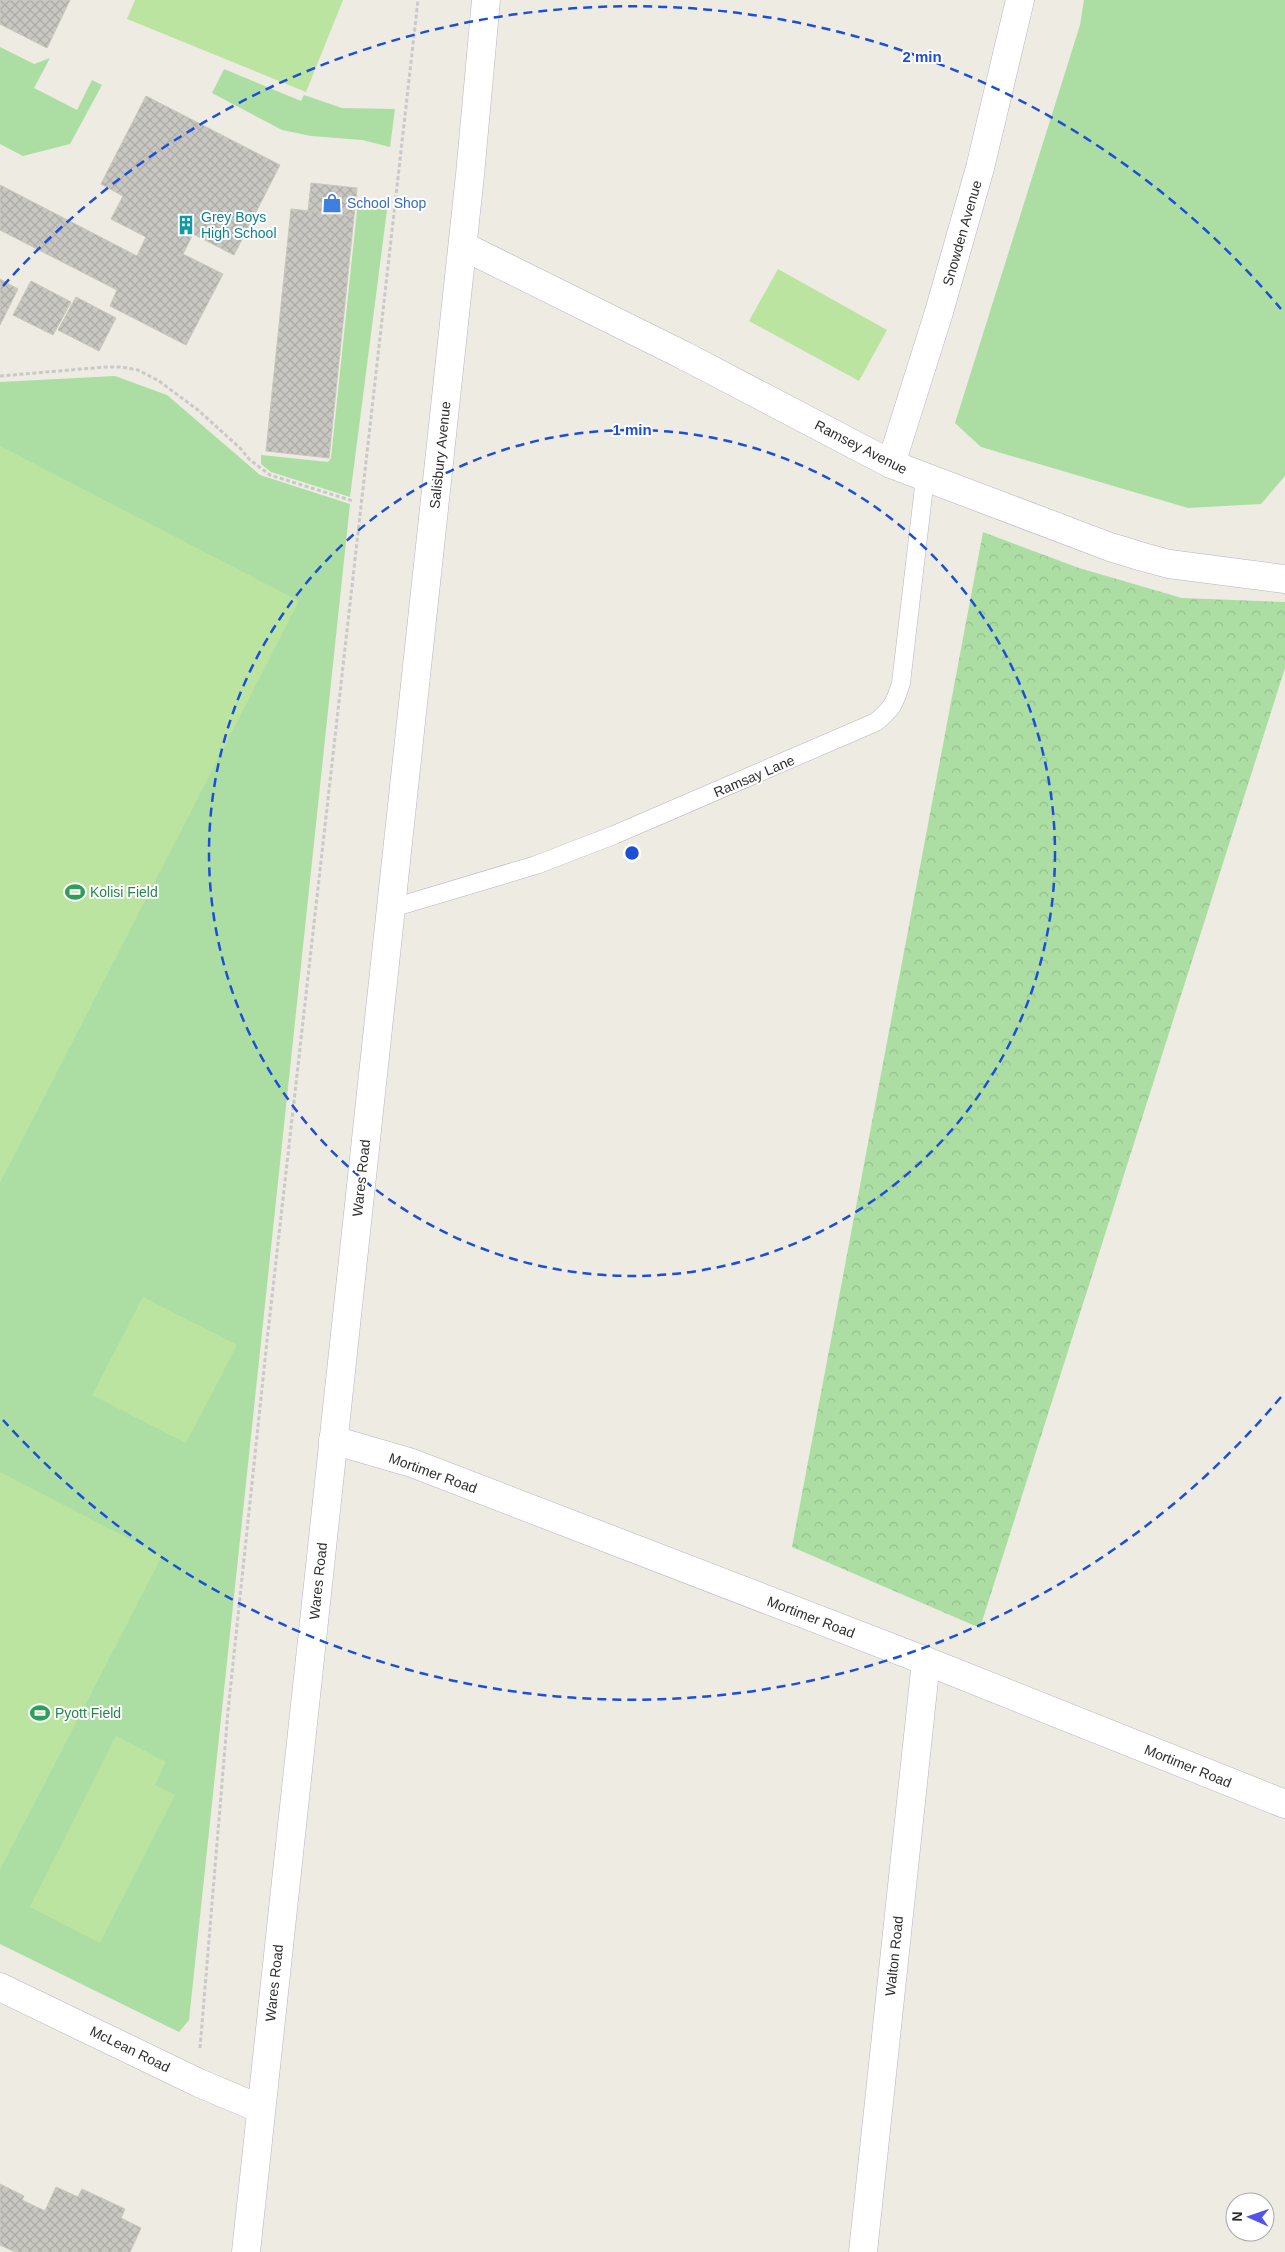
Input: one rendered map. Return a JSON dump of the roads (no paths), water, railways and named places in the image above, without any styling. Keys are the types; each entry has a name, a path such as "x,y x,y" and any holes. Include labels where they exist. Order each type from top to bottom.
{"street":[{"name":"Salisbury Avenue","path":"390,909 462,246 486,0"},
{"name":"Snowden Avenue","path":"891,464 940,312 980,168 1020,0"},
{"name":"Ramsey Avenue","path":"462,246 682,354 891,464 1110,547 1169,564 1285,579"},
{"name":"Wares Road","path":"246,2252 390,909"},
{"name":"Mortimer Road","path":"333,1440 412,1463 926,1661 1285,1804"},
{"name":"Walton Road","path":"863,2252 926,1661"},
{"name":"McLean Road","path":"0,1987 199,2083 261,2109"}],"lane":[{"name":"Ramsay Lane","path":"390,909 536,865 614,835 839,740 876,722 890,711 896,700 901,683 926,478"}],"place":[{"name":"School Shop","path":"332,203"},
{"name":"Grey Boys High School","path":"186,225"},
{"name":"Kolisi Field","path":"75,892"},
{"name":"Pyott Field","path":"40,1713"}]}
